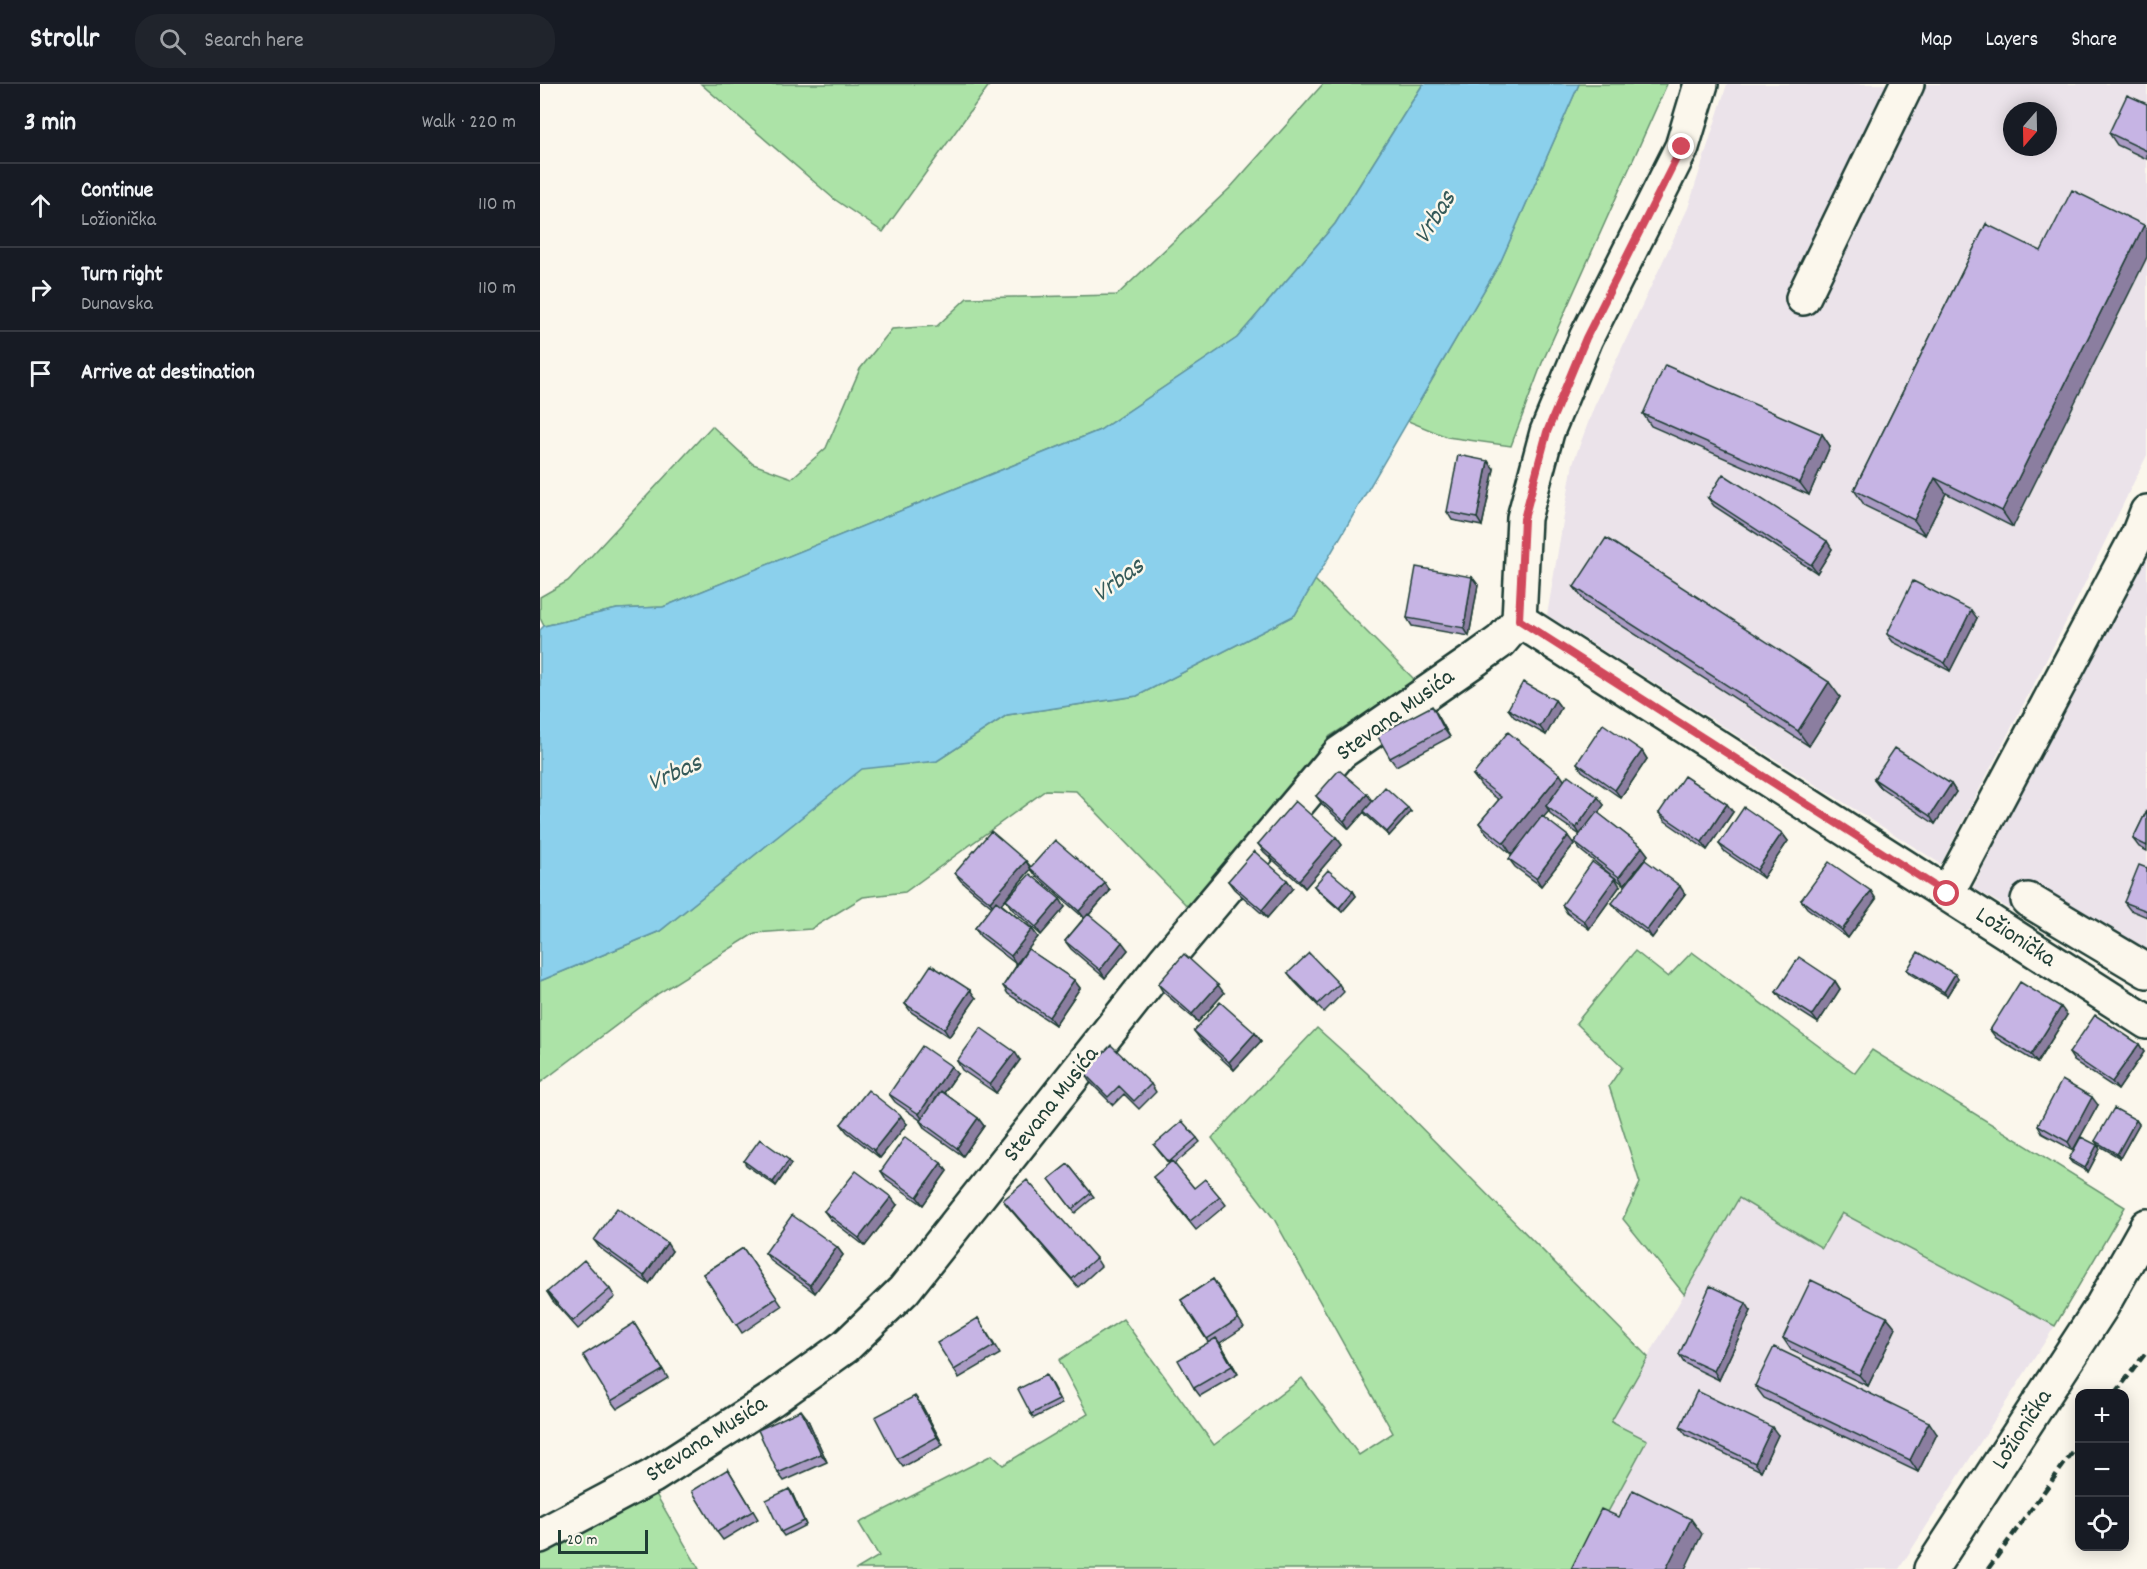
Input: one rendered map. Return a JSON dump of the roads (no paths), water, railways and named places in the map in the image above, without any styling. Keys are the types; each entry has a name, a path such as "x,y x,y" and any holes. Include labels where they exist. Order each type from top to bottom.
{"street":[{"path":"1519,620 1524,519 1547,432 1586,338 1682,147 1701,84"},
{"path":"1803,298 1907,84"},
{"path":"1947,894 2138,535 2147,512"},
{"name":"Ložionička","path":"1519,620 2147,1022"},
{"name":"Stevana Musića","path":"540,1536 653,1476 771,1400 846,1346 904,1290 1164,962 1340,753 1501,641 1519,620"},
{"path":"2028,900 2147,971"},
{"name":"Ložionička","path":"1931,1569 2065,1365 2147,1226"}],"water":[{"name":"Vrbas","path":"1423,84 1579,84 1500,263 1295,615 1137,696 1007,715 937,761 862,769 660,931 540,981 540,630 544,626 617,609 663,607 1100,430 1237,338 1335,224"}],"railway":[{"path":"2119,1389 2147,1351"},
{"path":"1988,1569 2079,1443"}]}
